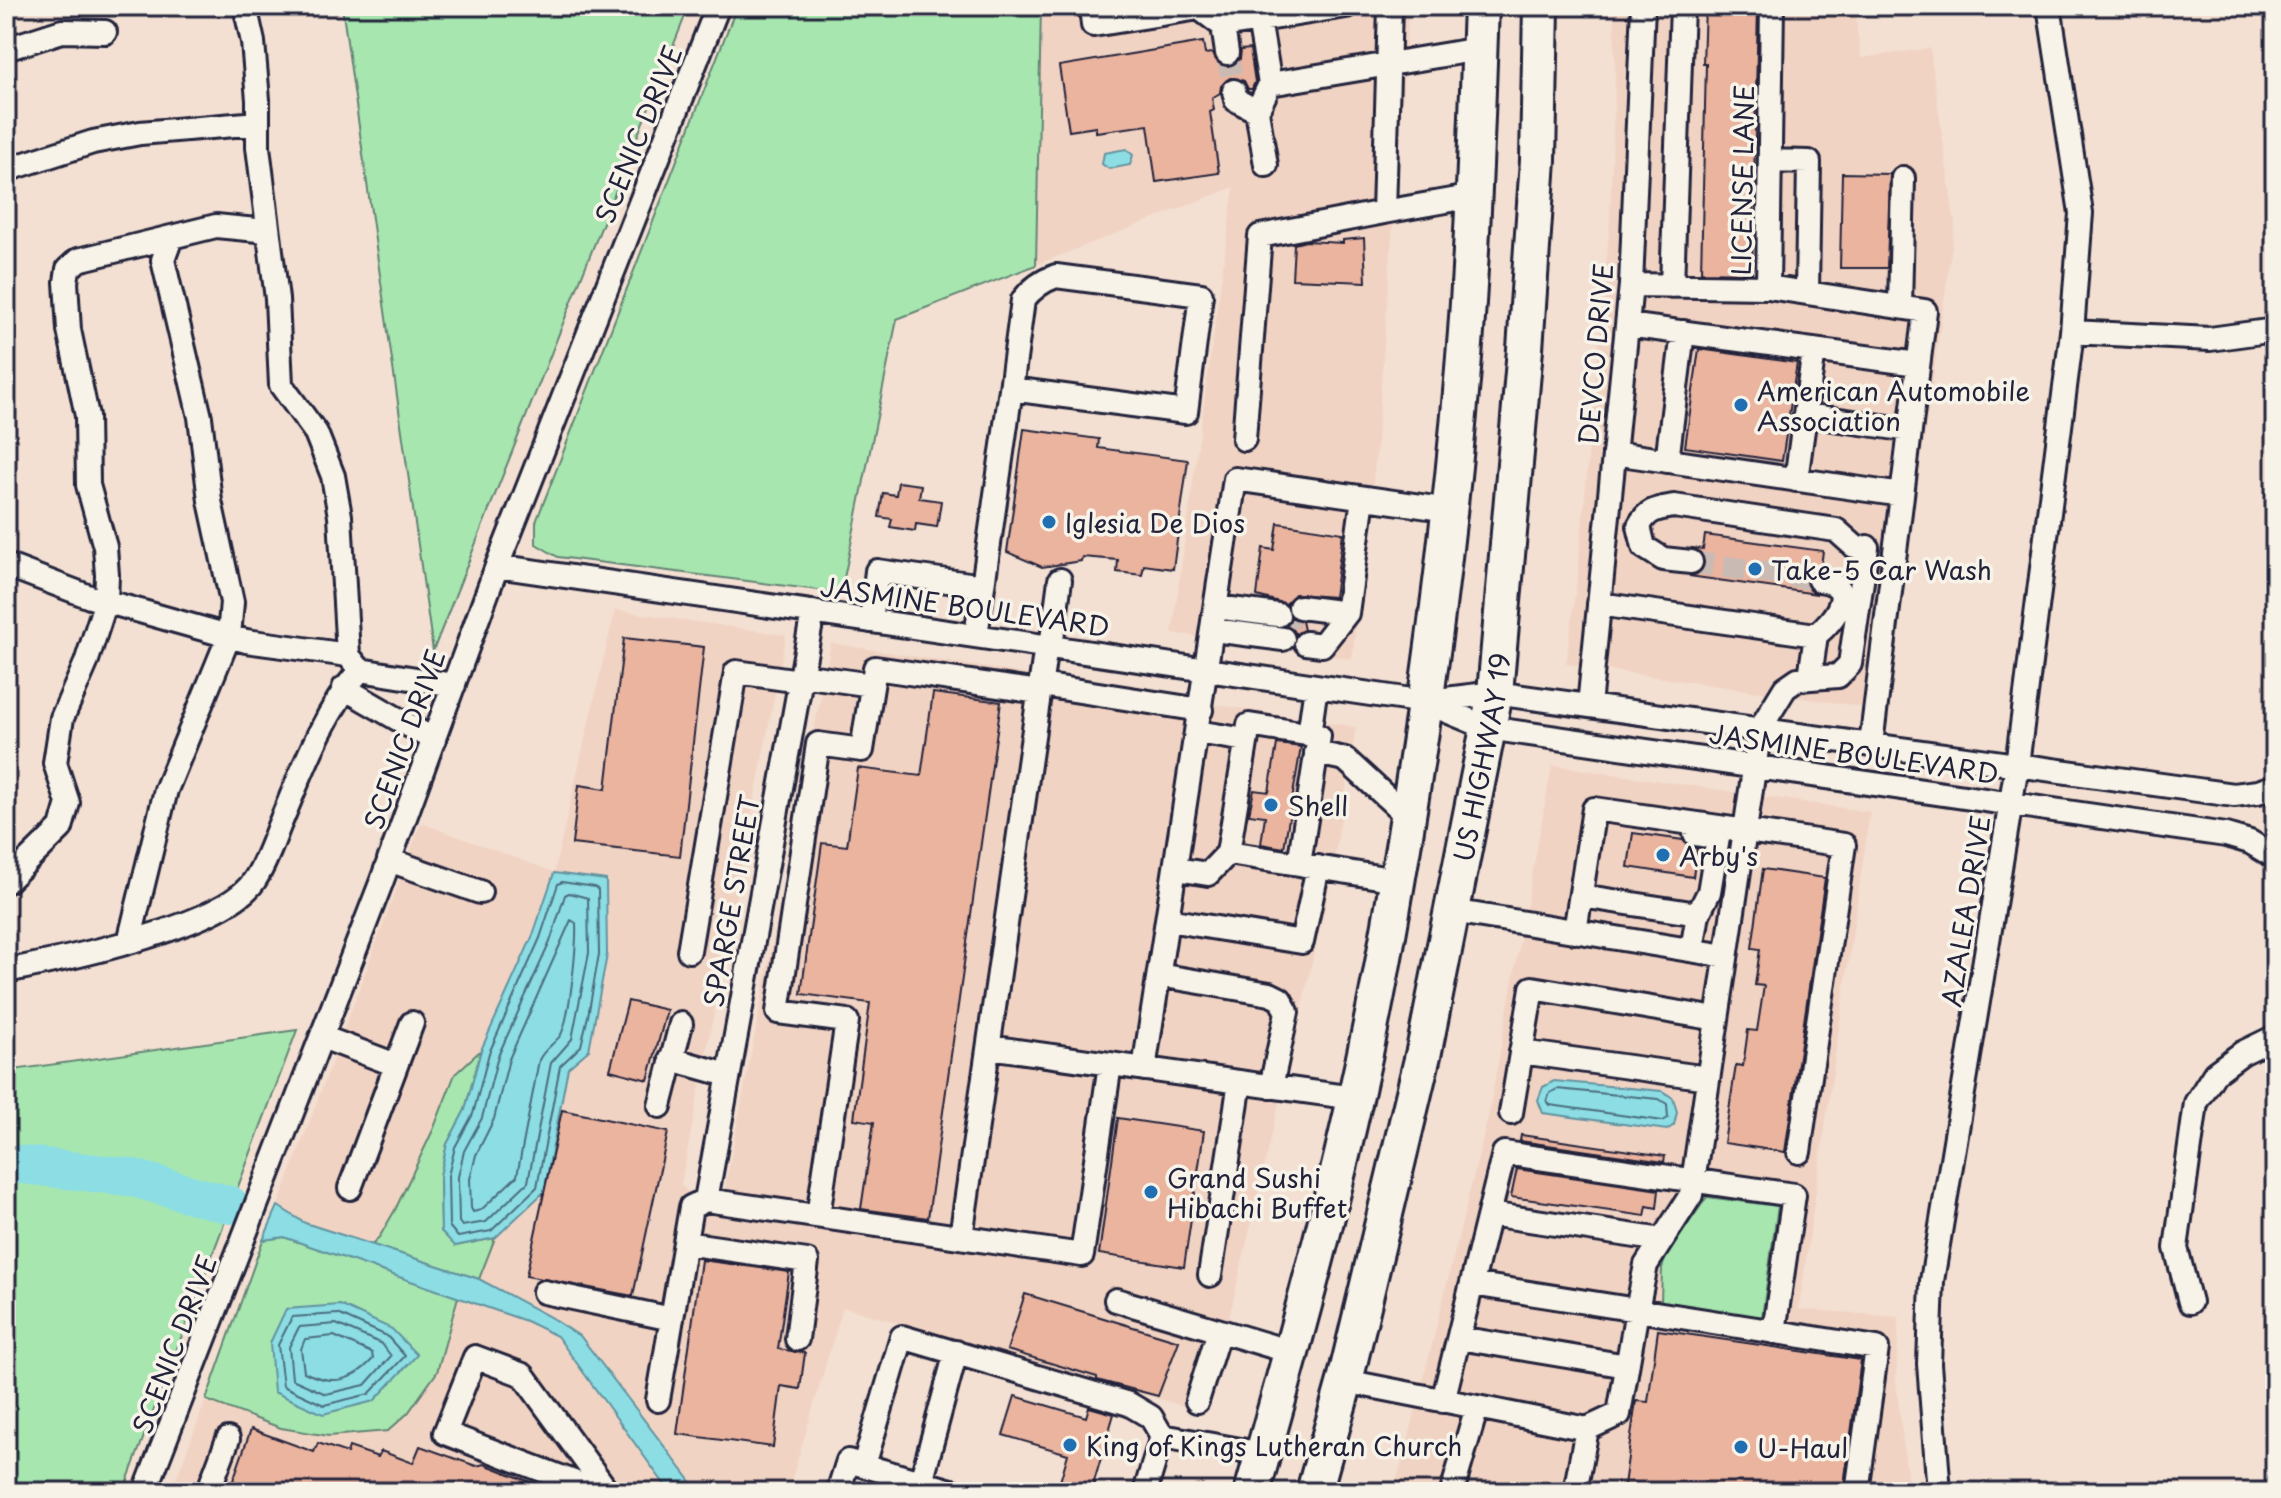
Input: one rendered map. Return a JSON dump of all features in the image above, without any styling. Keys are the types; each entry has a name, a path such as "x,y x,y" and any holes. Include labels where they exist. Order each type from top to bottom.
{"highway":[{"path":"1252,1492 1291,1352 1354,1098 1397,880 1425,702 1449,510 1466,331 1481,6"},
{"name":"US HIGHWAY 19","path":"1314,1492 1345,1381 1424,1051 1495,693 1538,160 1541,6"}],"street":[{"path":"6,971 160,933 228,904 254,883 354,662 340,516 333,476 316,433 281,385 277,299 258,147 253,42 245,6"},
{"name":"SCENIC DRIVE","path":"145,1492 322,1037 497,566 718,6"},
{"path":"1091,6 1093,25 1199,7 1223,26 1227,53"},
{"path":"1223,26 1346,6"},
{"path":"1384,212 1390,6"},
{"name":"DEVCO DRIVE","path":"1589,706 1631,285 1643,6"},
{"path":"1672,286 1682,6"},
{"name":"LICENSE LANE","path":"1772,6 1768,287 1900,307"},
{"name":"AZALEA DRIVE","path":"1939,1492 1929,1364 1932,1281 2017,765 2072,332 2081,213 2049,6"},
{"path":"1259,20 1270,84 1257,111 1266,165"},
{"path":"6,49 62,31 105,32"},
{"path":"1642,34 1681,34"},
{"path":"1270,84 1479,49"},
{"path":"1234,91 1236,100 1257,111"},
{"path":"6,170 93,142 140,133 258,123"},
{"path":"1770,161 1809,162 1807,293"},
{"path":"1871,744 1925,311 1900,307 1903,178"},
{"path":"1244,439 1260,236 1474,196"},
{"path":"6,882 61,828 68,803 55,763 62,718 86,663 106,601 105,547 88,485 87,416 69,330 68,269 78,260 216,226 267,231"},
{"path":"129,942 166,790 229,636 232,602 210,501 200,417 163,260 171,238"},
{"path":"146,245 163,260"},
{"path":"976,636 1023,300 1043,281 1056,276 1201,295 1186,412 1011,389"},
{"path":"1631,285 1768,287"},
{"path":"1627,325 1918,364"},
{"path":"2072,332 2210,339 2275,330"},
{"path":"1667,461 1683,332"},
{"path":"1796,480 1814,350"},
{"path":"1805,415 1910,430"},
{"path":"1614,453 1902,495"},
{"path":"1144,1069 1235,479 1449,510"},
{"path":"1215,613 1291,623 1322,645 1338,624 1363,498"},
{"path":"1691,562 1663,559 1644,547 1639,526 1652,509 1674,506 1711,524 1895,552"},
{"path":"1345,1381 1587,1429 1619,1414 1646,1265 1691,1195 1760,729 1785,688 1798,679 1838,676 1850,664 1860,546"},
{"path":"6,565 106,601 246,641 454,685"},
{"name":"JASMINE BOULEVARD","path":"497,566 1425,702 1488,728 2226,835 2250,842 2275,857"},
{"path":"871,621 877,571 983,586"},
{"path":"961,1237 1040,689 1060,580"},
{"path":"1810,677 1816,635 1830,624 1842,598 1839,588 1831,581 1819,580"},
{"path":"1599,604 1816,635"},
{"name":"SPARGE STREET","path":"706,1200 813,612"},
{"path":"1215,613 1291,623 1338,624"},
{"path":"778,1012 818,744 862,750 875,668 1040,689 1199,721 1246,740"},
{"path":"689,951 736,672 872,685"},
{"path":"1168,920 1302,942 1316,686"},
{"path":"344,688 434,740"},
{"name":"JASMINE BOULEVARD","path":"1425,702 1495,693 2234,795 2275,786"},
{"path":"1176,869 1208,874 1228,853 1249,725 1313,744 1345,759 1407,816"},
{"path":"1575,932 1594,809 1844,845 1799,1152"},
{"path":"1593,819 1718,838 1709,892 1698,914 1692,950"},
{"path":"1228,853 1397,880"},
{"path":"389,860 480,892"},
{"path":"1581,896 1698,914"},
{"path":"1452,911 1726,956"},
{"path":"1159,975 1270,994 1280,999 1287,1012 1271,1087"},
{"path":"1511,1113 1532,988 1717,1019"},
{"path":"741,1007 847,1021 818,1216"},
{"path":"350,1188 412,1023"},
{"path":"660,1106 681,1024"},
{"path":"322,1037 396,1065"},
{"path":"2190,1302 2176,1248 2196,1103 2215,1073 2242,1053 2275,1037"},
{"path":"989,1047 1354,1098"},
{"path":"1521,1052 1708,1078"},
{"path":"671,1059 728,1075"},
{"path":"658,1400 691,1207 706,1200 1082,1255 1110,1064"},
{"path":"1210,1275 1240,1082"},
{"path":"1443,1401 1504,1153 1794,1195 1774,1332"},
{"path":"1489,1214 1662,1240"},
{"path":"685,1243 807,1261 797,1339"},
{"path":"1472,1284 1877,1348 1857,1492"},
{"path":"544,1292 672,1319"},
{"path":"1116,1300 1291,1352"},
{"path":"1197,1401 1219,1331"},
{"path":"864,1465 902,1337 1129,1404 1151,1417 1162,1436 1145,1492"},
{"path":"1459,1338 1627,1366"},
{"path":"921,1482 956,1352"},
{"path":"600,1492 445,1433 475,1357 523,1375 608,1492"},
{"path":"1452,1492 1477,1407"},
{"path":"1575,1492 1587,1429"},
{"path":"1162,1436 1263,1454"},
{"path":"208,1492 228,1439"},
{"path":"838,1492 848,1461 955,1492"}],"shaded area":[{"path":"1041,6 1409,6 1376,455 1352,659 1172,633 1234,187 1036,265"},
{"path":"1614,6 1854,6 1861,58 1930,48 1955,225 1885,710 1566,664 1578,571 1610,220"},
{"path":"615,610 786,635 681,1185 707,1210 720,1212 831,643 1356,727 1330,885 1207,1413 843,1307 788,1492 699,1492 581,1337 479,1279 495,1238 544,1192 568,1068 589,1050 607,955 606,880 533,935 481,1050 455,1074 433,1130 395,1210 372,1245 305,1223 278,1206 421,823 554,872"},
{"path":"1552,765 1870,812 1799,1309 1899,1317 1896,1381 1909,1492 1393,1492 1488,1117"},
{"path":"458,1297 557,1335 670,1492 171,1492 206,1400 281,1428 329,1436 437,1372"}],"green space":[{"path":"342,6 689,6 433,651"},
{"path":"737,6 1041,6 1036,265 897,319 841,593 558,557 536,544 536,522"},
{"path":"297,1030 123,1492 6,1492 6,1071"},
{"path":"481,1050 465,1110 447,1144 440,1176 441,1231 456,1246 495,1238 479,1279 372,1245 395,1210 433,1130 455,1074"},
{"path":"1707,1197 1778,1206 1762,1317 1661,1303 1662,1268 1667,1254"},
{"path":"284,1237 458,1297 437,1372 408,1413 388,1431 329,1436 281,1428 206,1400 263,1240"}],"water":[{"path":"1126,149 1133,155 1130,165 1109,169 1102,164 1104,153"},
{"path":"554,873 606,880 607,955 589,1050 568,1068 544,1192 495,1238 455,1246 441,1231 440,1176 447,1144 465,1110 481,1050 533,935"},
{"path":"1554,1081 1662,1091 1673,1098 1677,1112 1674,1125 1667,1130 1543,1113 1538,1100 1543,1087"},
{"path":"278,1206 305,1223 479,1279 581,1337 699,1492 670,1492 557,1336 526,1321 284,1237 263,1240"},
{"path":"340,1305 392,1329 417,1355 374,1401 323,1414 274,1392 270,1343 286,1309"}],"building":[{"path":"1705,6 1758,6 1752,273 1701,272"},
{"path":"1203,42 1205,54 1211,53 1223,66 1235,64 1240,59 1241,50 1250,49 1255,82 1252,89 1248,89 1244,81 1230,78 1221,86 1220,93 1212,98 1214,110 1210,112 1219,173 1156,182 1148,125 1096,132 1096,127 1069,131 1059,66"},
{"path":"1842,173 1890,174 1887,268 1840,268"},
{"path":"1364,238 1366,282 1292,279 1294,244 1306,241 1343,243 1343,240"},
{"name":"American Automobile Association","path":"1699,349 1797,363 1782,461 1685,447"},
{"name":"Iglesia De Dios","path":"1024,429 1099,439 1098,448 1188,460 1173,569 1144,565 1142,575 1117,572 1118,560 1082,557 1081,561 1042,567 1007,552"},
{"path":"898,482 921,485 919,498 941,501 937,527 916,524 915,531 890,527 892,519 879,517 883,493 896,495"},
{"path":"1278,523 1343,533 1334,597 1295,594 1286,604 1257,596 1263,548 1274,550"},
{"name":"Take-5 Car Wash","path":"1705,535 1823,551 1821,566 1810,570 1805,577 1809,589 1817,594 1689,576 1697,574 1705,564 1703,556 1693,548 1703,549"},
{"path":"1292,618 1302,621 1304,630 1296,634 1286,626"},
{"path":"624,638 704,647 680,856 572,844 579,785 606,789"},
{"path":"933,693 1001,702 928,1218 861,1209 874,1122 854,1119 870,1003 801,994 822,843 847,846 858,768 921,776"},
{"name":"Shell","path":"1277,744 1301,747 1284,848 1261,844 1265,816 1249,814 1254,790 1269,792"},
{"name":"Arby's","path":"1633,833 1683,840 1697,849 1693,877 1628,867"},
{"path":"1763,869 1825,878 1785,1152 1724,1143 1736,1065 1743,1066 1748,1030 1757,1031 1764,986 1755,985 1760,949 1752,948"},
{"path":"628,1001 667,1010 648,1080 610,1070"},
{"path":"562,1110 668,1132 633,1296 526,1276"},
{"name":"Grand Sushi Hibachi Buffet","path":"1118,1118 1204,1131 1184,1267 1099,1254"},
{"path":"1521,1135 1665,1156 1664,1162 1520,1141"},
{"path":"1517,1169 1659,1190 1657,1208 1647,1206 1645,1216 1511,1197"},
{"path":"701,1260 789,1272 778,1349 805,1353 800,1389 781,1386 773,1447 677,1434"},
{"path":"1025,1294 1179,1341 1158,1396 1097,1380 1097,1377 1007,1350"},
{"name":"U-Haul","path":"1658,1330 1861,1360 1843,1492 1623,1492 1636,1401 1648,1402"},
{"name":"King of Kings Lutheran Church","path":"1015,1396 1086,1417 1089,1407 1114,1414 1091,1492 1057,1492 1068,1454 1003,1435"},
{"path":"251,1429 314,1452 318,1443 347,1453 349,1447 378,1457 381,1451 413,1463 420,1446 476,1466 484,1464 556,1492 229,1492"}],"waterway":[{"path":"6,1163 129,1177 230,1205"}],"tunnel":[{"path":"1227,53 1234,91"},
{"path":"1691,562 1819,580"},
{"path":"1278,615 1302,618"}],"place":[{"name":"American Automobile Association","path":"1741,405"},
{"name":"Iglesia De Dios","path":"1049,522"},
{"name":"Take-5 Car Wash","path":"1755,569"},
{"name":"Shell","path":"1271,805"},
{"name":"Arby's","path":"1663,855"},
{"name":"Grand Sushi Hibachi Buffet","path":"1151,1192"},
{"name":"King of Kings Lutheran Church","path":"1070,1445"},
{"name":"U-Haul","path":"1741,1447"}]}
